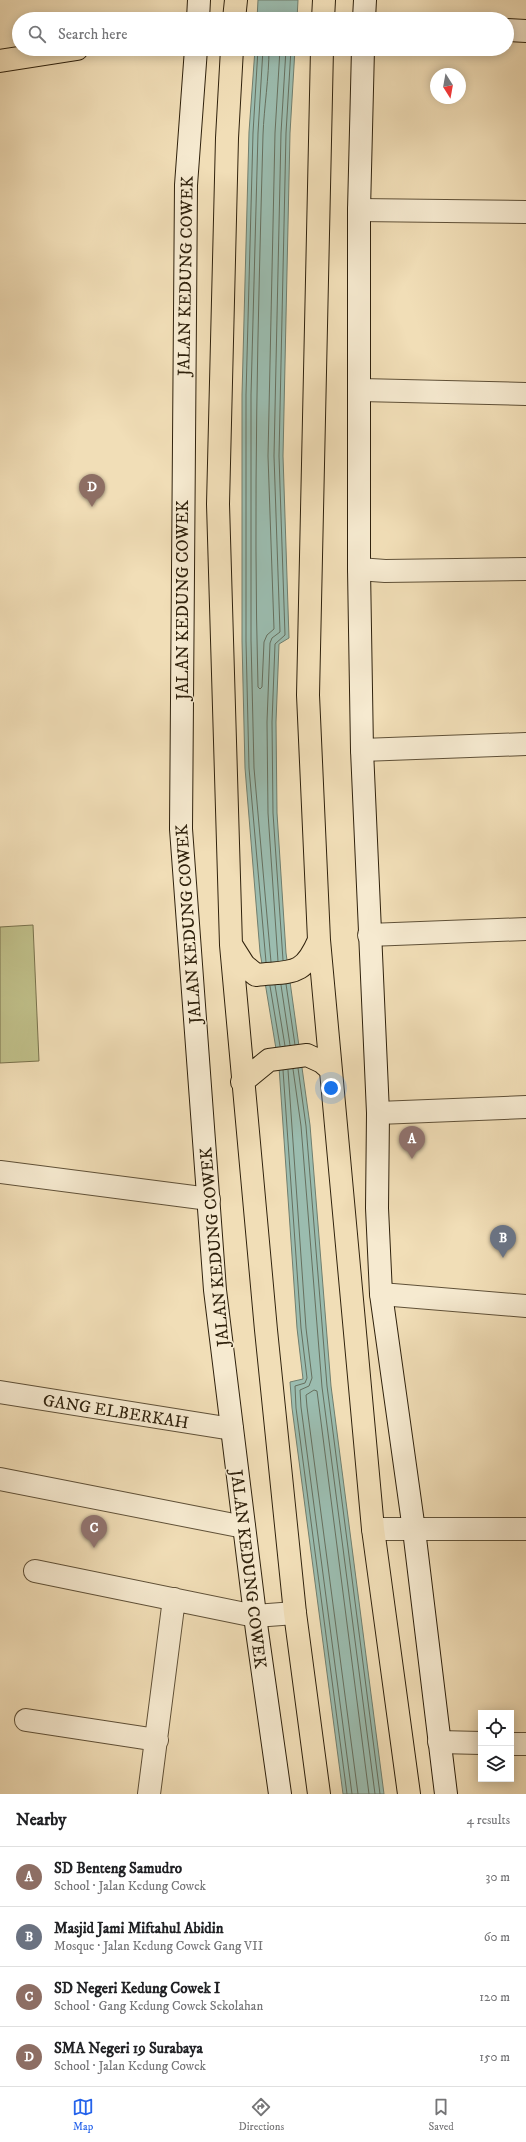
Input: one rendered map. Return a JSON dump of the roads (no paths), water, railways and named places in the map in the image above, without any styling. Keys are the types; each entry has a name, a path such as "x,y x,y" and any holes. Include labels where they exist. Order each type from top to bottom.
{"main road":[{"path":"198,12 199,0"},
{"path":"235,12 236,0"},
{"path":"323,12 324,0"},
{"path":"365,0 365,12"},
{"path":"514,30 526,31"},
{"path":"0,61 32,56"},
{"name":"JALAN KEDUNG COWEK","path":"195,56 186,185 181,829 215,1290 255,1616 280,1794"},
{"name":"JALAN KEDUNG COWEK","path":"232,56 226,138 218,504 231,944 242,1082 295,1613 319,1794"},
{"path":"322,56 308,696 319,940 373,1529 410,1794"},
{"path":"363,56 359,210 361,390 359,569 362,750 378,1113 377,1208 381,1294 414,1530 446,1794"},
{"path":"359,210 526,212"},
{"path":"361,390 526,394"},
{"path":"359,569 385,571 526,569"},
{"path":"362,750 526,744"},
{"path":"369,935 526,930"},
{"path":"231,944 244,965 256,975 296,971 303,967 311,957 319,940"},
{"path":"242,1082 269,1060 307,1055 322,1062 330,1069"},
{"path":"378,1113 526,1107"},
{"path":"0,1172 209,1199"},
{"path":"381,1294 526,1306"},
{"name":"GANG ELBERKAH","path":"0,1392 232,1429"},
{"path":"0,1479 244,1526"},
{"path":"373,1529 526,1529"},
{"path":"35,1571 255,1616 295,1613"},
{"path":"149,1794 174,1599"},
{"path":"26,1720 157,1740"},
{"path":"439,1742 478,1743"},
{"path":"514,1744 526,1744"}],"water":[{"path":"258,0 298,0 297,12 257,12"},
{"path":"254,56 295,56 290,133 283,456 289,638 279,644 276,722 277,813 286,953 310,1125 331,1386 384,1794 343,1794 292,1408 290,1382 303,1379 297,1328 279,1067 260,952 245,768 242,641 242,395 249,132"}],"place":[{"name":"SMA Negeri 19 Surabaya","path":"92,507"},
{"name":"SD Benteng Samudro","path":"412,1159"},
{"name":"Masjid Jami Miftahul Abidin","path":"503,1258"},
{"name":"SD Negeri Kedung Cowek I","path":"94,1548"}]}
